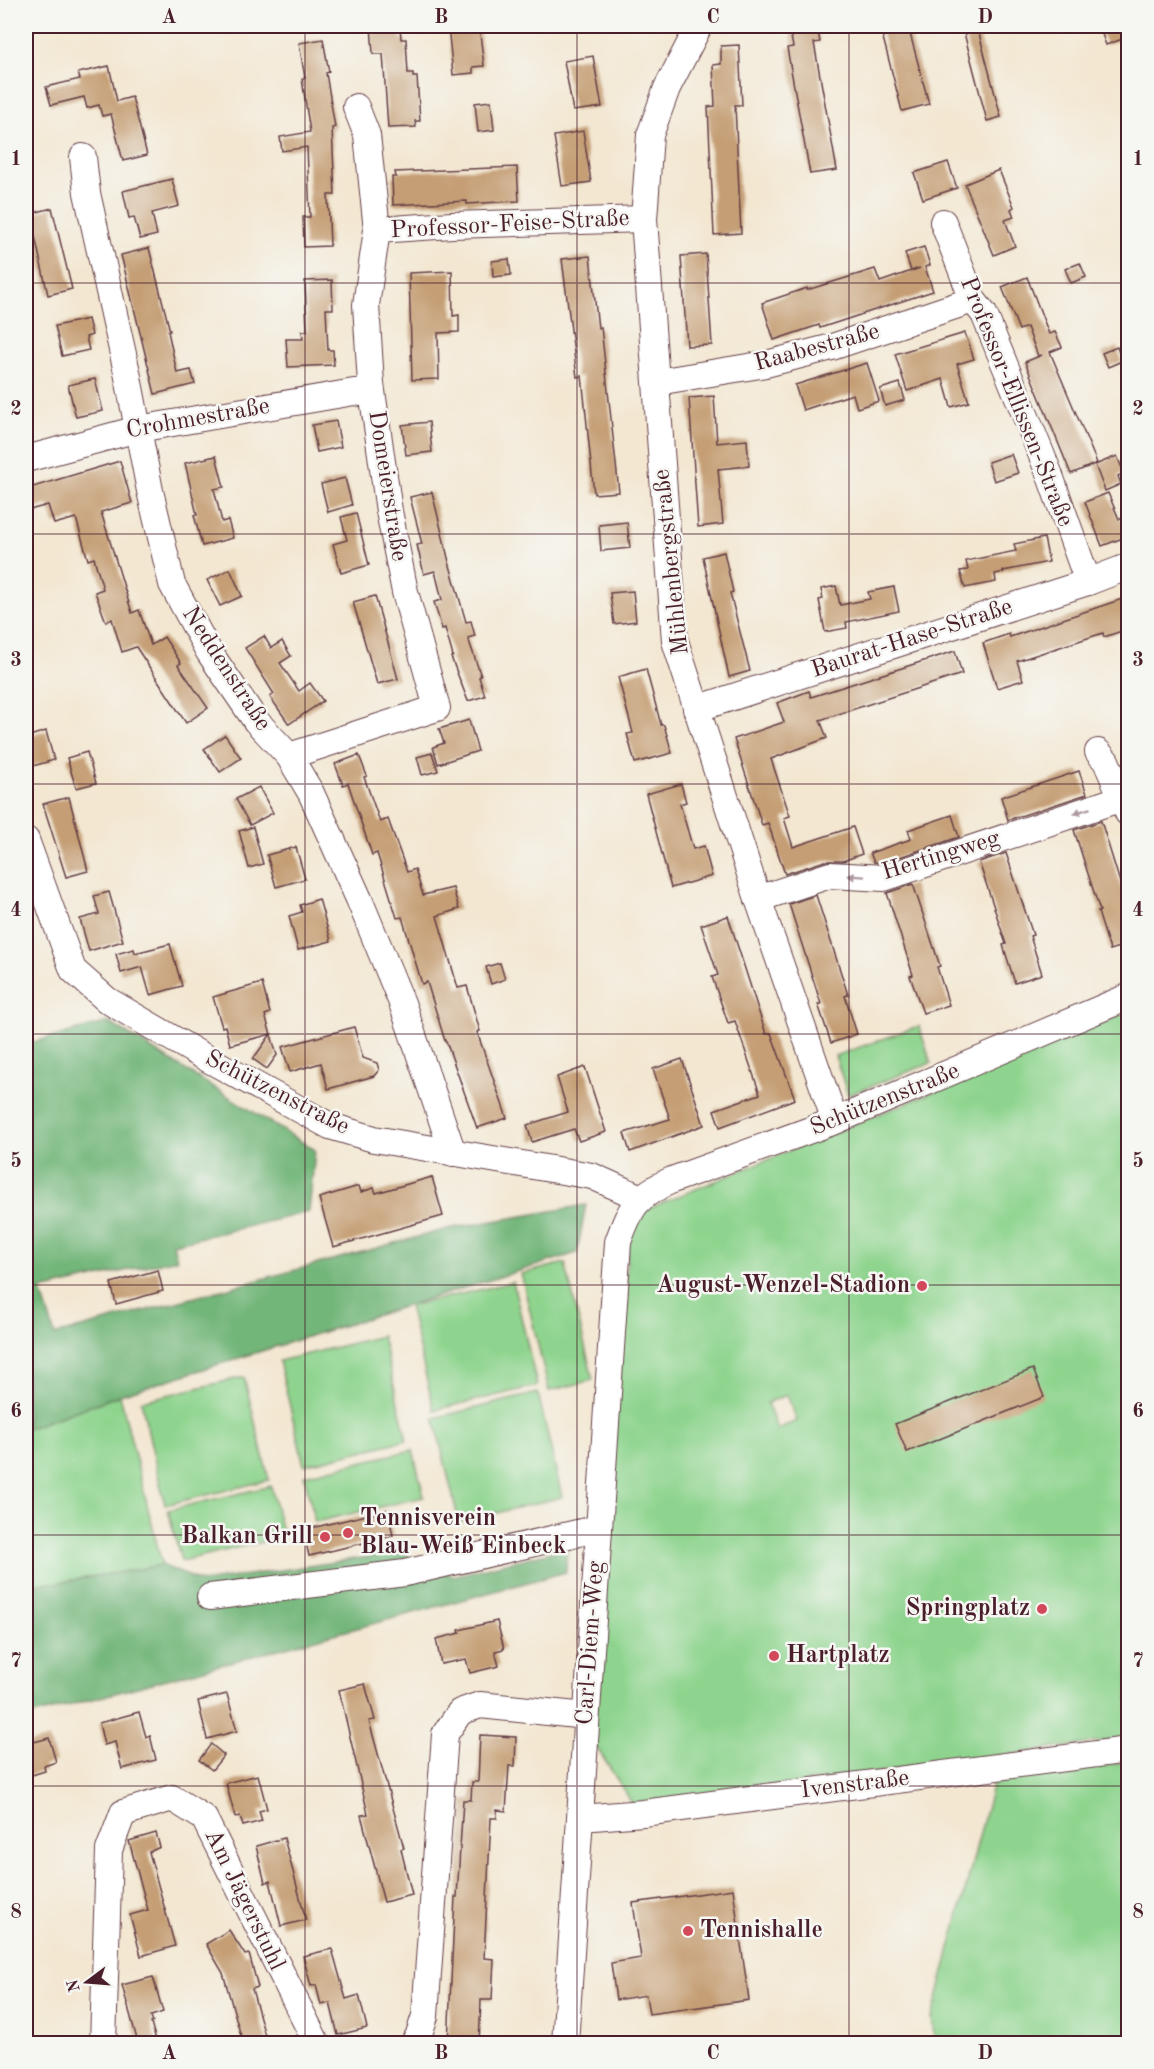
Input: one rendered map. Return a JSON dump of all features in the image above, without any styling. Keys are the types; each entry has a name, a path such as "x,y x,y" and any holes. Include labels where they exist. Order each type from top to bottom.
{"street":[{"name":"Mühlenbergstraße","path":"699,26 667,88 650,135 644,219 675,641 758,899 835,1121"},
{"name":"Domeierstraße","path":"289,756 437,708 405,592 389,511 372,394 366,305 377,230 367,135 356,107"},
{"name":"Neddenstraße","path":"83,157 87,193 172,584 209,652 256,721 289,756 311,792 402,1003 453,1153"},
{"name":"Professor-Feise-Straße","path":"377,230 452,225 644,219"},
{"name":"Professor-Ellissen-Straße","path":"943,222 973,300 984,314 1049,473 1088,582"},
{"name":"Raabestraße","path":"657,382 766,364 832,347 973,300"},
{"name":"Crohmestraße","path":"26,459 138,429 354,392 372,394"},
{"name":"Baurat-Hase-Straße","path":"696,709 1088,582 1127,567"},
{"name":"Hertingweg","path":"758,899 830,875 884,878 1125,806 1106,761 1098,752"},
{"name":"Schützenstraße","path":"26,840 74,970 107,1000 199,1054 330,1126 374,1139 592,1176 641,1198"},
{"name":"Schützenstraße","path":"618,1242 629,1211 641,1198 657,1187 835,1121 1128,997"},
{"name":"Carl-Diem-Weg","path":"565,2043 618,1242"},
{"path":"210,1597 405,1573 599,1528"},
{"path":"412,2043 418,2037 425,2016 445,1734 460,1712 480,1705 586,1716"},
{"name":"Ivenstraße","path":"581,1818 643,1813 1128,1750"},
{"name":"Am Jägerstuhl","path":"103,2043 108,1850 123,1813 172,1798 204,1818 317,2043"}],"green space":[{"path":"1128,1012 1128,1738 634,1806 590,1737 629,1237 647,1209","holes":["787,1395 797,1421 777,1429 767,1403"]},
{"path":"108,1022 315,1150 309,1212 173,1244 177,1259 41,1290 55,1335 447,1229 586,1205 577,1253 120,1395 26,1429 26,1044"},
{"path":"919,1026 931,1063 848,1095 835,1056"},
{"path":"565,1263 593,1380 549,1391 521,1274"},
{"path":"513,1282 537,1386 434,1410 409,1306"},
{"path":"382,1336 407,1440 304,1465 279,1361"},
{"path":"244,1377 269,1480 165,1505 141,1401"},
{"path":"538,1393 562,1497 459,1522 434,1418"},
{"path":"120,1395 162,1565 56,1583 26,1585 26,1429"},
{"path":"413,1450 424,1497 315,1522 304,1475"},
{"path":"271,1486 283,1537 181,1561 168,1510"},
{"path":"567,1548 566,1572 26,1717 26,1585 56,1583 162,1565 202,1582 401,1552 453,1576"},
{"path":"1128,1762 1128,2043 935,2043 932,2018 994,1779"}],"building":[{"path":"371,26 400,26 401,39 406,39 408,73 413,73 413,77 417,77 420,121 415,121 416,127 388,128 383,54 373,54"},
{"path":"448,26 479,26 484,66 473,67 473,73 453,75"},
{"path":"789,26 817,26 820,42 814,43 837,170 810,174 787,48 793,47"},
{"path":"880,26 908,26 929,104 902,111"},
{"path":"977,26 1001,117 987,121 963,29"},
{"path":"1099,26 1128,26 1128,37 1106,45"},
{"path":"323,39 335,127 332,128 335,195 328,195 330,246 304,247 303,217 310,217 307,147 282,151 280,137 310,132 299,43"},
{"path":"739,45 742,105 735,105 741,233 714,235 708,107 715,106 713,65 721,64 721,46"},
{"path":"593,56 602,107 573,111 564,61"},
{"path":"109,66 117,101 132,97 147,155 123,161 111,114 102,116 99,105 87,108 84,97 51,105 46,87 80,79 78,73"},
{"path":"491,101 494,130 478,132 475,103"},
{"path":"583,131 591,182 562,186 554,136"},
{"path":"948,162 957,188 923,199 914,173"},
{"path":"517,167 519,201 393,205 392,177 396,177 395,172"},
{"path":"999,170 1014,207 1011,209 1014,217 1005,220 1015,246 994,255 965,184"},
{"path":"172,179 179,206 152,213 157,235 140,239 134,217 129,218 123,191"},
{"path":"52,208 72,289 48,295 30,214"},
{"path":"924,247 930,265 925,267 933,291 820,328 819,325 774,340 762,303 875,269 880,282 920,268 911,271 905,253"},
{"path":"149,248 170,331 168,331 177,373 191,370 195,384 155,394 121,255"},
{"path":"706,254 712,345 687,346 681,256"},
{"path":"590,256 598,328 601,327 619,492 594,494 582,376 577,377 562,259"},
{"path":"509,259 511,275 493,277 492,261"},
{"path":"1080,263 1086,277 1071,283 1065,269"},
{"path":"452,271 453,316 459,315 459,332 438,333 439,379 412,380 409,273"},
{"path":"1027,277 1049,334 1055,332 1062,347 1050,352 1097,463 1071,474 1025,362 1042,355 1038,356 1027,327 1019,330 1002,287"},
{"path":"332,280 333,309 326,309 328,350 333,350 334,365 288,367 286,339 303,339 302,331 307,331 305,281"},
{"path":"88,319 92,335 86,337 89,350 62,356 55,326"},
{"path":"965,333 974,359 957,364 969,402 951,407 943,379 907,391 895,354"},
{"path":"1117,347 1122,361 1108,367 1102,353"},
{"path":"867,363 879,401 857,408 853,394 803,410 795,385"},
{"path":"95,379 103,411 76,417 68,385"},
{"path":"900,383 905,400 885,406 880,389"},
{"path":"714,396 717,443 747,440 749,466 718,469 723,524 698,527 689,398"},
{"path":"336,421 341,447 317,452 312,425"},
{"path":"429,422 432,452 406,455 402,425"},
{"path":"1011,454 1018,473 994,481 988,462"},
{"path":"216,456 224,487 214,489 222,522 228,520 233,538 202,546 185,463"},
{"path":"1117,456 1124,473 1118,476 1121,484 1105,491 1095,465"},
{"path":"120,461 132,503 101,512 132,613 139,610 151,645 164,637 181,663 178,665 208,708 186,723 136,647 122,652 112,619 106,622 95,592 103,589 94,558 88,560 76,518 54,524 48,505 26,511 26,489"},
{"path":"345,478 352,505 328,512 321,484"},
{"path":"432,492 466,622 471,621 475,636 468,638 485,696 468,701 451,657 453,656 445,628 442,629 434,602 442,600 435,571 424,574 417,545 422,544 410,497"},
{"path":"1108,493 1119,519 1128,515 1128,536 1102,546 1085,502"},
{"path":"356,513 369,565 341,573 333,544 347,540 341,517"},
{"path":"627,522 630,548 601,551 599,525"},
{"path":"1044,538 1049,562 1003,571 995,574 996,582 965,588 960,571 968,570 966,561 1016,551 1014,544"},
{"path":"724,552 733,592 730,593 750,671 729,677 703,557"},
{"path":"230,569 242,596 220,606 207,580"},
{"path":"836,586 840,605 870,599 868,592 894,587 899,611 846,622 847,628 825,632 819,600 823,599 821,589"},
{"path":"633,591 636,621 614,624 610,593"},
{"path":"375,596 398,679 377,684 353,602"},
{"path":"1128,597 1128,629 1104,637 1103,633 1017,661 1023,680 997,688 983,643 1009,634 1010,637"},
{"path":"264,636 271,648 282,641 291,656 280,663 299,691 310,683 323,701 289,724 270,697 274,694 245,648"},
{"path":"955,651 962,674 820,720 827,738 771,759 790,816 784,818 793,847 853,827 862,854 843,861 825,861 785,874 768,823 762,825 734,739 784,722 777,703 809,691 811,697"},
{"path":"646,669 661,725 664,725 672,753 635,763 627,734 633,733 618,677"},
{"path":"469,720 478,751 438,764 433,747 444,743 439,729"},
{"path":"46,731 54,760 26,768 26,737"},
{"path":"225,735 241,758 220,772 204,749"},
{"path":"87,752 96,783 76,788 67,758"},
{"path":"432,753 438,771 422,775 417,757"},
{"path":"359,755 367,776 364,777 380,822 388,819 407,872 415,869 423,895 453,888 459,909 437,916 458,988 467,986 480,1031 477,1032 507,1118 477,1128 445,1041 427,982 422,984 402,917 397,918 377,853 372,855 348,783 343,785 335,764"},
{"path":"1079,771 1087,794 1008,820 1001,797"},
{"path":"681,784 686,802 680,804 693,849 704,846 712,876 671,888 646,794"},
{"path":"259,787 273,813 250,825 236,799"},
{"path":"69,797 88,871 66,877 43,804"},
{"path":"952,815 959,837 882,863 874,862 870,853 911,839 908,830"},
{"path":"1101,821 1128,908 1128,944 1110,950 1074,830"},
{"path":"253,827 263,864 249,868 239,831"},
{"path":"296,847 305,879 276,887 267,855"},
{"path":"1006,853 1033,935 1030,936 1042,974 1015,983 1003,945 1006,944 979,862"},
{"path":"913,884 940,966 937,967 949,1005 923,1013 910,976 913,975 887,893"},
{"path":"109,892 123,941 89,951 80,919 99,914 94,896"},
{"path":"816,895 848,995 845,996 857,1034 831,1043 789,904"},
{"path":"319,899 331,941 298,950 289,916 302,912 300,905"},
{"path":"728,916 766,1034 771,1033 795,1099 720,1127 714,1110 760,1094 735,1021 728,1023 712,977 718,975 701,925"},
{"path":"170,944 182,986 150,995 142,967 121,973 116,954 134,949 135,953"},
{"path":"500,963 505,979 491,984 486,967"},
{"path":"262,983 270,1013 265,1015 271,1034 230,1045 213,997"},
{"path":"354,1027 363,1058 377,1063 379,1070 374,1076 328,1089 321,1063 290,1072 282,1047"},
{"path":"271,1034 277,1055 267,1069 253,1059"},
{"path":"682,1059 704,1125 630,1152 624,1133 670,1119 653,1069"},
{"path":"585,1067 606,1132 579,1141 574,1129 532,1142 527,1125 568,1112 557,1077"},
{"path":"432,1177 443,1216 333,1247 319,1198 359,1186 361,1192 374,1188 376,1193"},
{"path":"158,1270 163,1291 116,1304 111,1283"},
{"path":"1033,1369 1044,1397 907,1452 895,1424"},
{"name":"Tennisverein Blau-Weiß Einbeck","path":"388,1510 393,1536 309,1556 303,1530"},
{"path":"497,1621 504,1649 495,1651 499,1666 470,1673 466,1659 441,1664 436,1639 460,1633 459,1630"},
{"path":"365,1684 375,1720 369,1721 404,1848 401,1849 412,1895 384,1902 361,1815 368,1814 339,1690"},
{"path":"227,1694 237,1731 207,1739 198,1701"},
{"path":"139,1712 146,1737 150,1735 156,1760 122,1769 115,1742 104,1745 99,1723"},
{"path":"480,1735 516,1737 515,1766 509,1766 506,1811 497,1810 497,1818 491,1818 484,1958 494,1959 492,2000 481,2000 479,2043 448,2043 455,1897 457,1897 463,1800 471,1800 472,1782 478,1782"},
{"path":"49,1738 56,1762 44,1766 45,1771 26,1777 26,1744"},
{"path":"211,1744 224,1755 212,1770 199,1760"},
{"path":"258,1775 267,1809 259,1811 262,1821 243,1826 240,1816 235,1817 226,1783"},
{"path":"156,1833 160,1847 149,1852 175,1946 141,1956 130,1915 148,1910 129,1841"},
{"path":"284,1838 306,1920 281,1926 270,1881 265,1883 256,1846"},
{"name":"Tennishalle","path":"733,1889 749,2000 649,2014 646,1995 616,2000 611,1963 641,1958 633,1903"},
{"path":"229,1930 245,1955 249,1954 258,1987 252,1989 267,2043 243,2043 223,1973 206,1944"},
{"path":"332,1949 346,1999 359,1995 367,2028 338,2035 330,2003 321,2005 316,1985 311,1986 303,1956"},
{"path":"153,1977 163,2012 151,2016 157,2043 138,2043 122,1985"}],"place":[{"name":"August-Wenzel-Stadion","path":"922,1286"},
{"name":"Tennisverein Blau-Weiß Einbeck","path":"348,1533"},
{"name":"Balkan Grill","path":"325,1537"},
{"name":"Springplatz","path":"1042,1609"},
{"name":"Hartplatz","path":"774,1656"},
{"name":"Tennishalle","path":"688,1931"}]}
